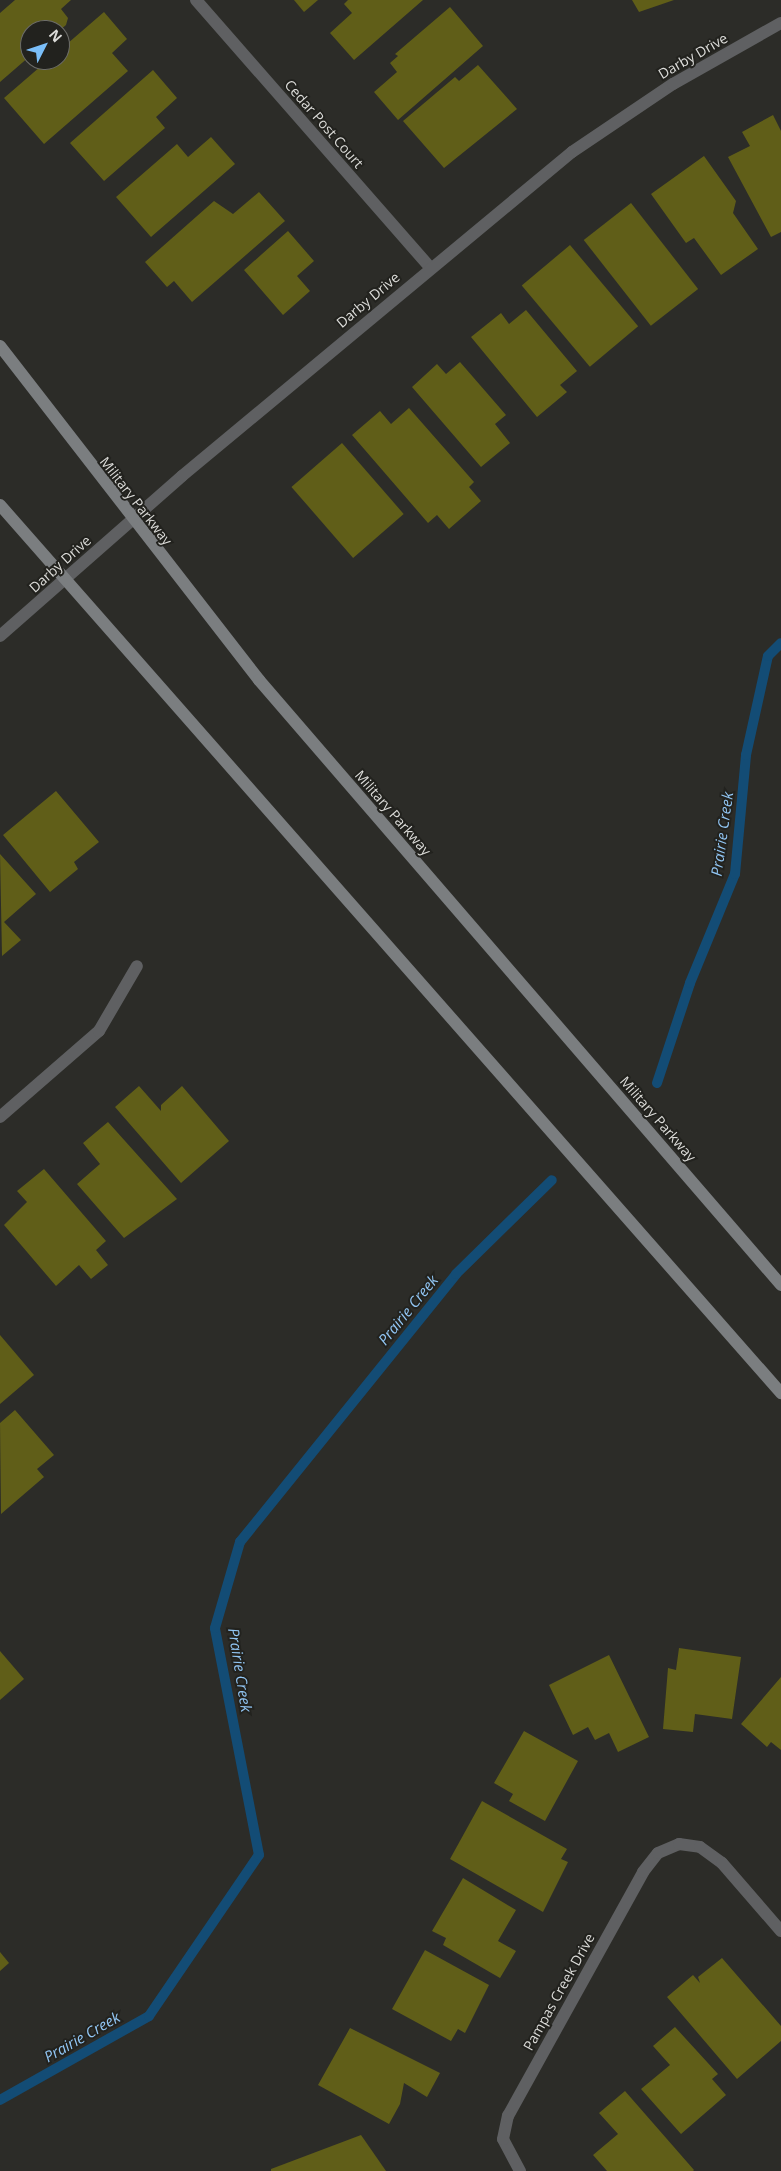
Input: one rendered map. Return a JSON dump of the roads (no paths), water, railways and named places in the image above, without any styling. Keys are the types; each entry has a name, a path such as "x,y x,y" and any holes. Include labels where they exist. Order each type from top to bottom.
{"main road":[{"name":"Military Parkway","path":"0,346 131,520 259,680 781,1285"},
{"path":"0,505 781,1393"}],"street":[{"name":"Cedar Post Court","path":"196,0 430,267"},
{"name":"Darby Drive","path":"0,636 67,579 131,520 430,267 572,152 673,84 781,23"},
{"path":"0,1117 99,1032 137,966"},
{"name":"Pampas Creek Drive","path":"520,2171 503,2140 508,2116 643,1872 658,1853 679,1844 700,1847 722,1863 781,1932"}],"waterway":[{"name":"Prairie Creek","path":"657,1083 690,983 735,874 746,755 768,656 781,643"},
{"name":"Prairie Creek","path":"0,2100 149,2016 259,1855 215,1628 240,1542 456,1274 552,1180"}]}
